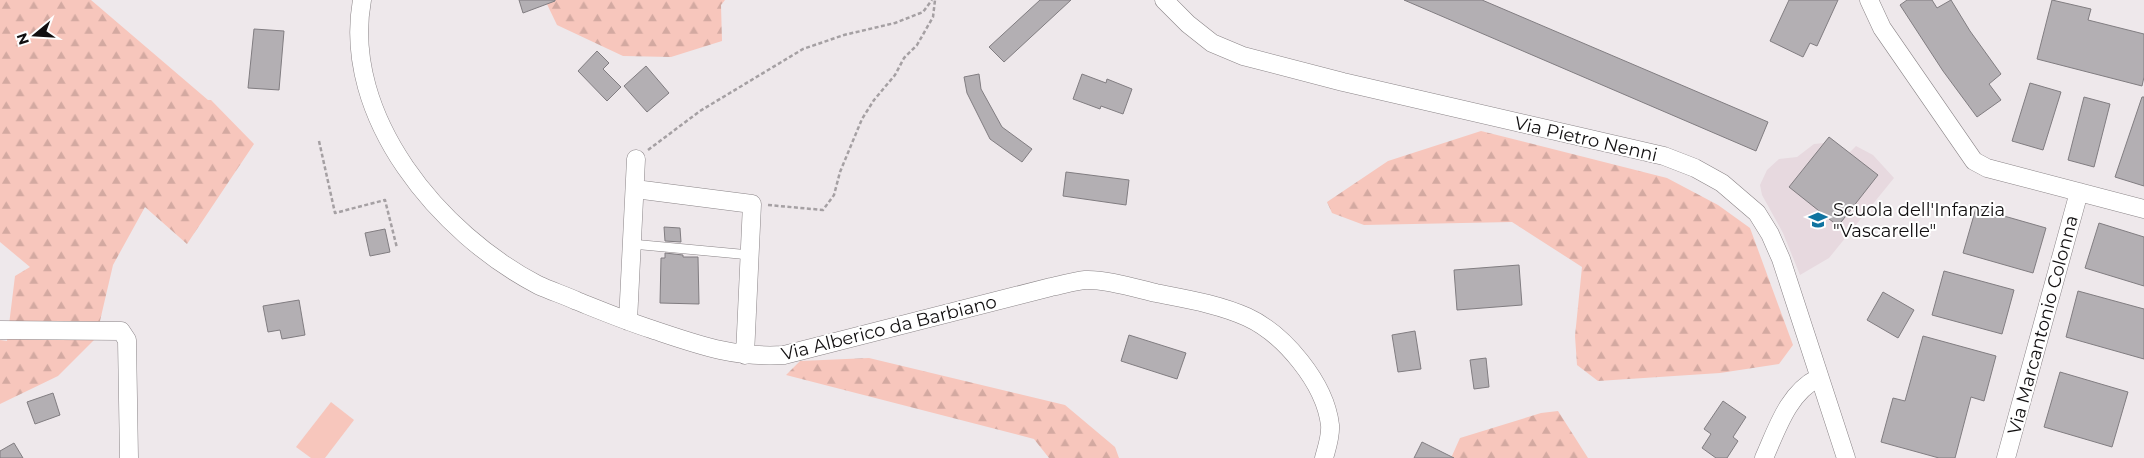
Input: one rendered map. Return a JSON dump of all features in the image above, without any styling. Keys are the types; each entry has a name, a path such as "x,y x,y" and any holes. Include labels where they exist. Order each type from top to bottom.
{"street":[{"name":"Via Alberico da Barbiano","path":"362,0 360,47 363,74 371,102 398,153 438,208 474,242 540,286 628,321 718,351 757,357 784,355 1051,287 1086,280 1114,284 1220,307 1247,317 1271,331 1295,354 1304,367 1327,411 1330,437 1324,458"},
{"name":"Via Pietro Nenni","path":"1164,0 1188,24 1212,43 1243,56 1352,85 1664,156 1695,168 1722,183 1757,213 1770,234 1781,259 1818,378 1846,458"},
{"name":"Via Marcantonio Colonna","path":"1869,0 1882,28 1974,161 1987,168 2144,209"},
{"path":"628,321 636,159"},
{"path":"635,190 752,204 745,355"},
{"name":"Via Marcantonio Colonna","path":"2006,458 2079,192"},
{"path":"0,330 121,331 127,340 129,458"},
{"path":"1764,458 1792,400 1804,386 1818,378"}],"lane":[{"path":"632,244 750,255"}],"path":[{"path":"636,159 700,111 803,50 844,35 895,23 914,16 923,12 932,0"},
{"path":"752,204 823,210 834,194 840,172 862,119 874,100 895,75 904,58 917,45 933,17 936,0"},
{"path":"319,141 335,213 386,200 397,248"}],"shaded area":[{"name":"Scuola dell'Infanzia \"Vascarelle\"","path":"1829,137 1849,153 1856,146 1873,155 1894,178 1829,258 1800,275 1783,233 1762,195 1760,185 1767,170 1779,159 1797,157 1814,144 1824,143"}],"green space":[{"path":"0,0 91,0 208,100 211,100 254,144 187,244 145,207 113,265 96,338 58,376 0,404 0,340 7,341 15,276 30,267 0,242"},
{"path":"545,0 725,0 721,5 722,41 671,57 623,56 557,25"},
{"path":"1481,131 1667,178 1718,205 1750,228 1793,345 1779,364 1720,373 1598,381 1577,365 1575,336 1582,267 1512,222 1364,225 1332,213 1327,202 1388,161"},
{"path":"869,358 1065,405 1115,447 1119,458 1049,458 1034,439 786,375 800,361"},
{"path":"331,402 354,420 325,458 311,458 296,447"},
{"path":"1558,411 1588,458 1451,458 1460,438 1541,413"}],"building":[{"path":"519,0 555,0 555,1 523,13"},
{"path":"1040,0 1071,0 1004,62 989,47"},
{"path":"1404,0 1482,0 1768,122 1756,151"},
{"path":"1789,0 1838,0 1817,46 1810,43 1803,57 1770,41"},
{"path":"1907,0 1932,0 1937,8 1951,0 1970,31 2001,74 1989,84 2001,100 1977,117 1943,71 1900,5"},
{"path":"2052,0 2091,9 2088,20 2144,34 2144,77 2142,86 2037,59"},
{"path":"254,29 284,31 279,90 248,88"},
{"path":"597,51 609,63 603,69 621,87 607,101 578,71"},
{"path":"646,66 669,93 647,112 624,86"},
{"path":"979,74 981,89 1002,127 1032,149 1022,162 990,139 967,93 964,77"},
{"path":"1082,74 1106,83 1107,79 1132,89 1123,114 1101,106 1100,109 1073,99"},
{"path":"2030,83 2061,92 2043,150 2012,141"},
{"path":"2084,97 2110,104 2094,167 2068,160"},
{"path":"2142,97 2144,97 2144,186 2115,177"},
{"path":"1829,137 1878,175 1838,226 1789,187"},
{"path":"1066,172 1129,180 1126,205 1063,196"},
{"path":"1976,208 2046,228 2033,273 1963,253"},
{"path":"2099,223 2144,237 2144,286 2085,268"},
{"path":"664,227 680,228 681,242 665,241"},
{"path":"385,229 390,252 370,256 365,233"},
{"path":"665,253 683,255 683,257 698,257 699,304 660,303 661,258 665,258"},
{"path":"1519,265 1522,305 1457,310 1454,270"},
{"path":"1944,271 2014,290 2002,334 1932,315"},
{"path":"2078,291 2144,309 2144,359 2066,337"},
{"path":"1883,292 1914,310 1898,338 1867,320"},
{"path":"299,300 305,335 282,339 280,330 268,332 263,306"},
{"path":"1415,331 1421,369 1398,372 1392,335"},
{"path":"1129,335 1186,353 1177,379 1121,361"},
{"path":"1923,336 1996,356 1984,401 1971,397 1955,458 1939,458 1881,442 1893,398 1905,401"},
{"path":"1486,358 1489,387 1474,389 1470,360"},
{"path":"2060,372 2128,392 2112,447 2044,427"},
{"path":"53,393 60,415 35,424 27,402"},
{"path":"1723,401 1746,417 1733,437 1738,441 1727,458 1716,458 1702,448 1711,434 1704,429"},
{"path":"1422,442 1454,458 1414,458"},
{"path":"14,443 23,458 0,458 0,451"}],"place":[{"name":"Scuola dell'Infanzia \"Vascarelle\"","path":"1818,220"}]}
